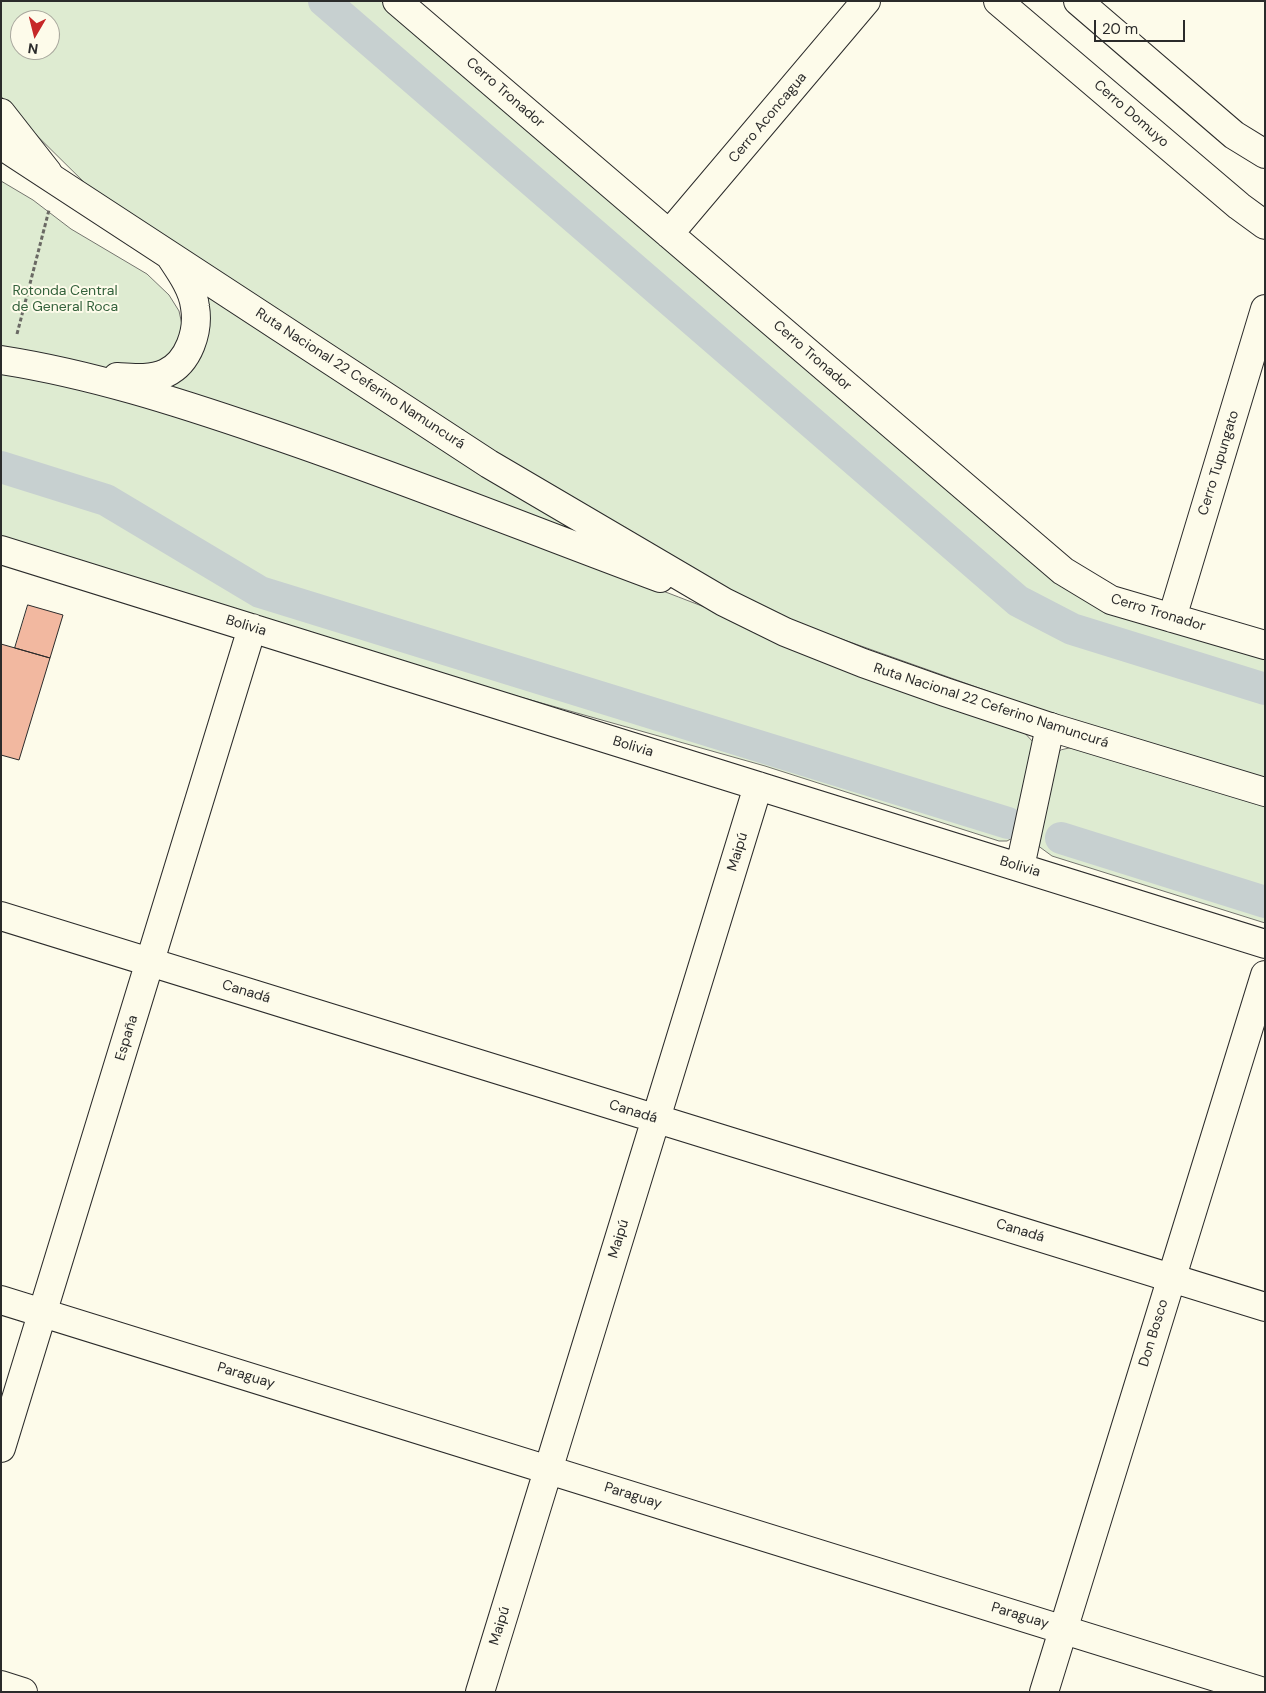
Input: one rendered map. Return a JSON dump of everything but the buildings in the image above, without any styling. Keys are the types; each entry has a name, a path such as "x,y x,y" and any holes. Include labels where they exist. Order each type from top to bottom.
{"main road":[{"name":"Cerro Tronador","path":"397,1 1062,571 1111,600 1265,645"},
{"name":"Cerro Aconcagua","path":"669,234 866,1"},
{"name":"Cerro Domuyo","path":"998,1 1238,206 1265,225"},
{"path":"1078,1 1234,135 1265,154"},
{"path":"1,113 56,182"},
{"name":"Ruta Nacional 22 Ceferino Namuncurá","path":"1,145 168,252 489,464 724,602 785,632 863,663 1050,728 1265,792"},
{"path":"53,368 118,377 149,378 166,373 178,364 187,354 194,335 196,323 195,306 186,280 168,252"},
{"name":"Cerro Tupungato","path":"1172,618 1265,309"},
{"name":"Ruta Nacional 22 Ceferino Namuncurá","path":"6,361 53,368 196,408 317,449 724,602"},
{"name":"Bolivia","path":"1,550 1265,944"},
{"name":"España","path":"1,1448 252,628"},
{"path":"1020,867 1050,728"},
{"name":"Maipú","path":"480,1692 758,786"},
{"name":"Canadá","path":"1,916 1265,1307"},
{"name":"Don Bosco","path":"1044,1692 1265,975"},
{"name":"Paraguay","path":"1,1300 1264,1692"},
{"path":"1,1685 23,1692"}],"path":[{"path":"6,361 56,182"}],"green space":[{"path":"1,1 381,1 1069,589 1265,655 1265,778 1052,714 788,620 729,591 493,456 93,191 14,113 1,96"},
{"name":"Rotonda Central de General Roca","path":"1,181 33,200 71,229 147,274 169,295 179,311 183,329 180,349 164,366 115,371 1,353"},
{"path":"190,281 600,543 145,383 181,367"},
{"path":"1,368 52,376 336,465 1021,729 1034,743 1016,836 1007,841 999,841 765,766 254,622 1,542"},
{"path":"1074,747 1265,801 1265,923 1052,856 1037,845 1054,755 1061,750"}],"waterway":[{"path":"324,1 1018,601 1072,629 1265,689"},
{"path":"1,467 106,500 260,592 1008,823"},
{"path":"1061,838 1265,902"}]}
